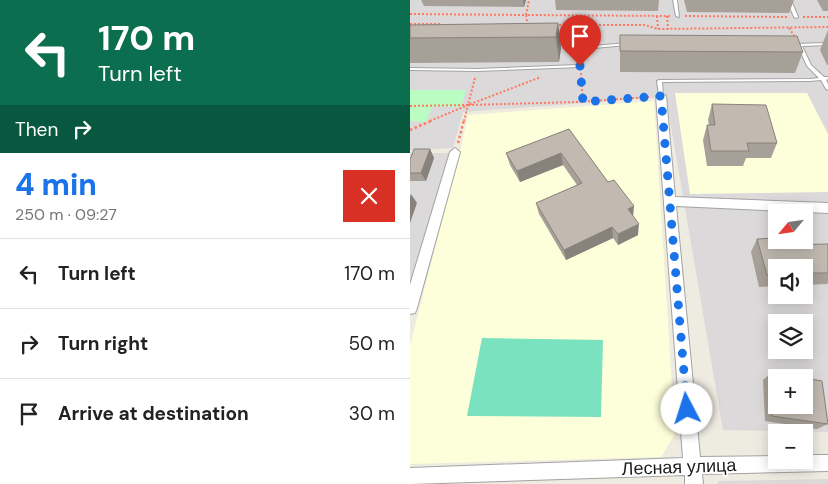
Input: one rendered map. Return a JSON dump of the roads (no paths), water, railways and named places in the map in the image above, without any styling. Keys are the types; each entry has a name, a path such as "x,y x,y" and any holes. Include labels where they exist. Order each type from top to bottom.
{"street":[{"path":"661,96 694,484"},
{"path":"410,308 456,152"},
{"path":"670,201 828,208"},
{"name":"Лесная улица","path":"410,477 692,466 828,463"}],"lane":[{"path":"675,0 678,16"},
{"path":"789,0 796,17"},
{"path":"410,69 476,70 580,66 581,43 568,39 548,39"},
{"path":"581,48 636,44"},
{"path":"789,45 828,44"},
{"path":"799,45 810,66 825,78 828,88"},
{"path":"661,96 659,81 810,80 825,78"}]}
